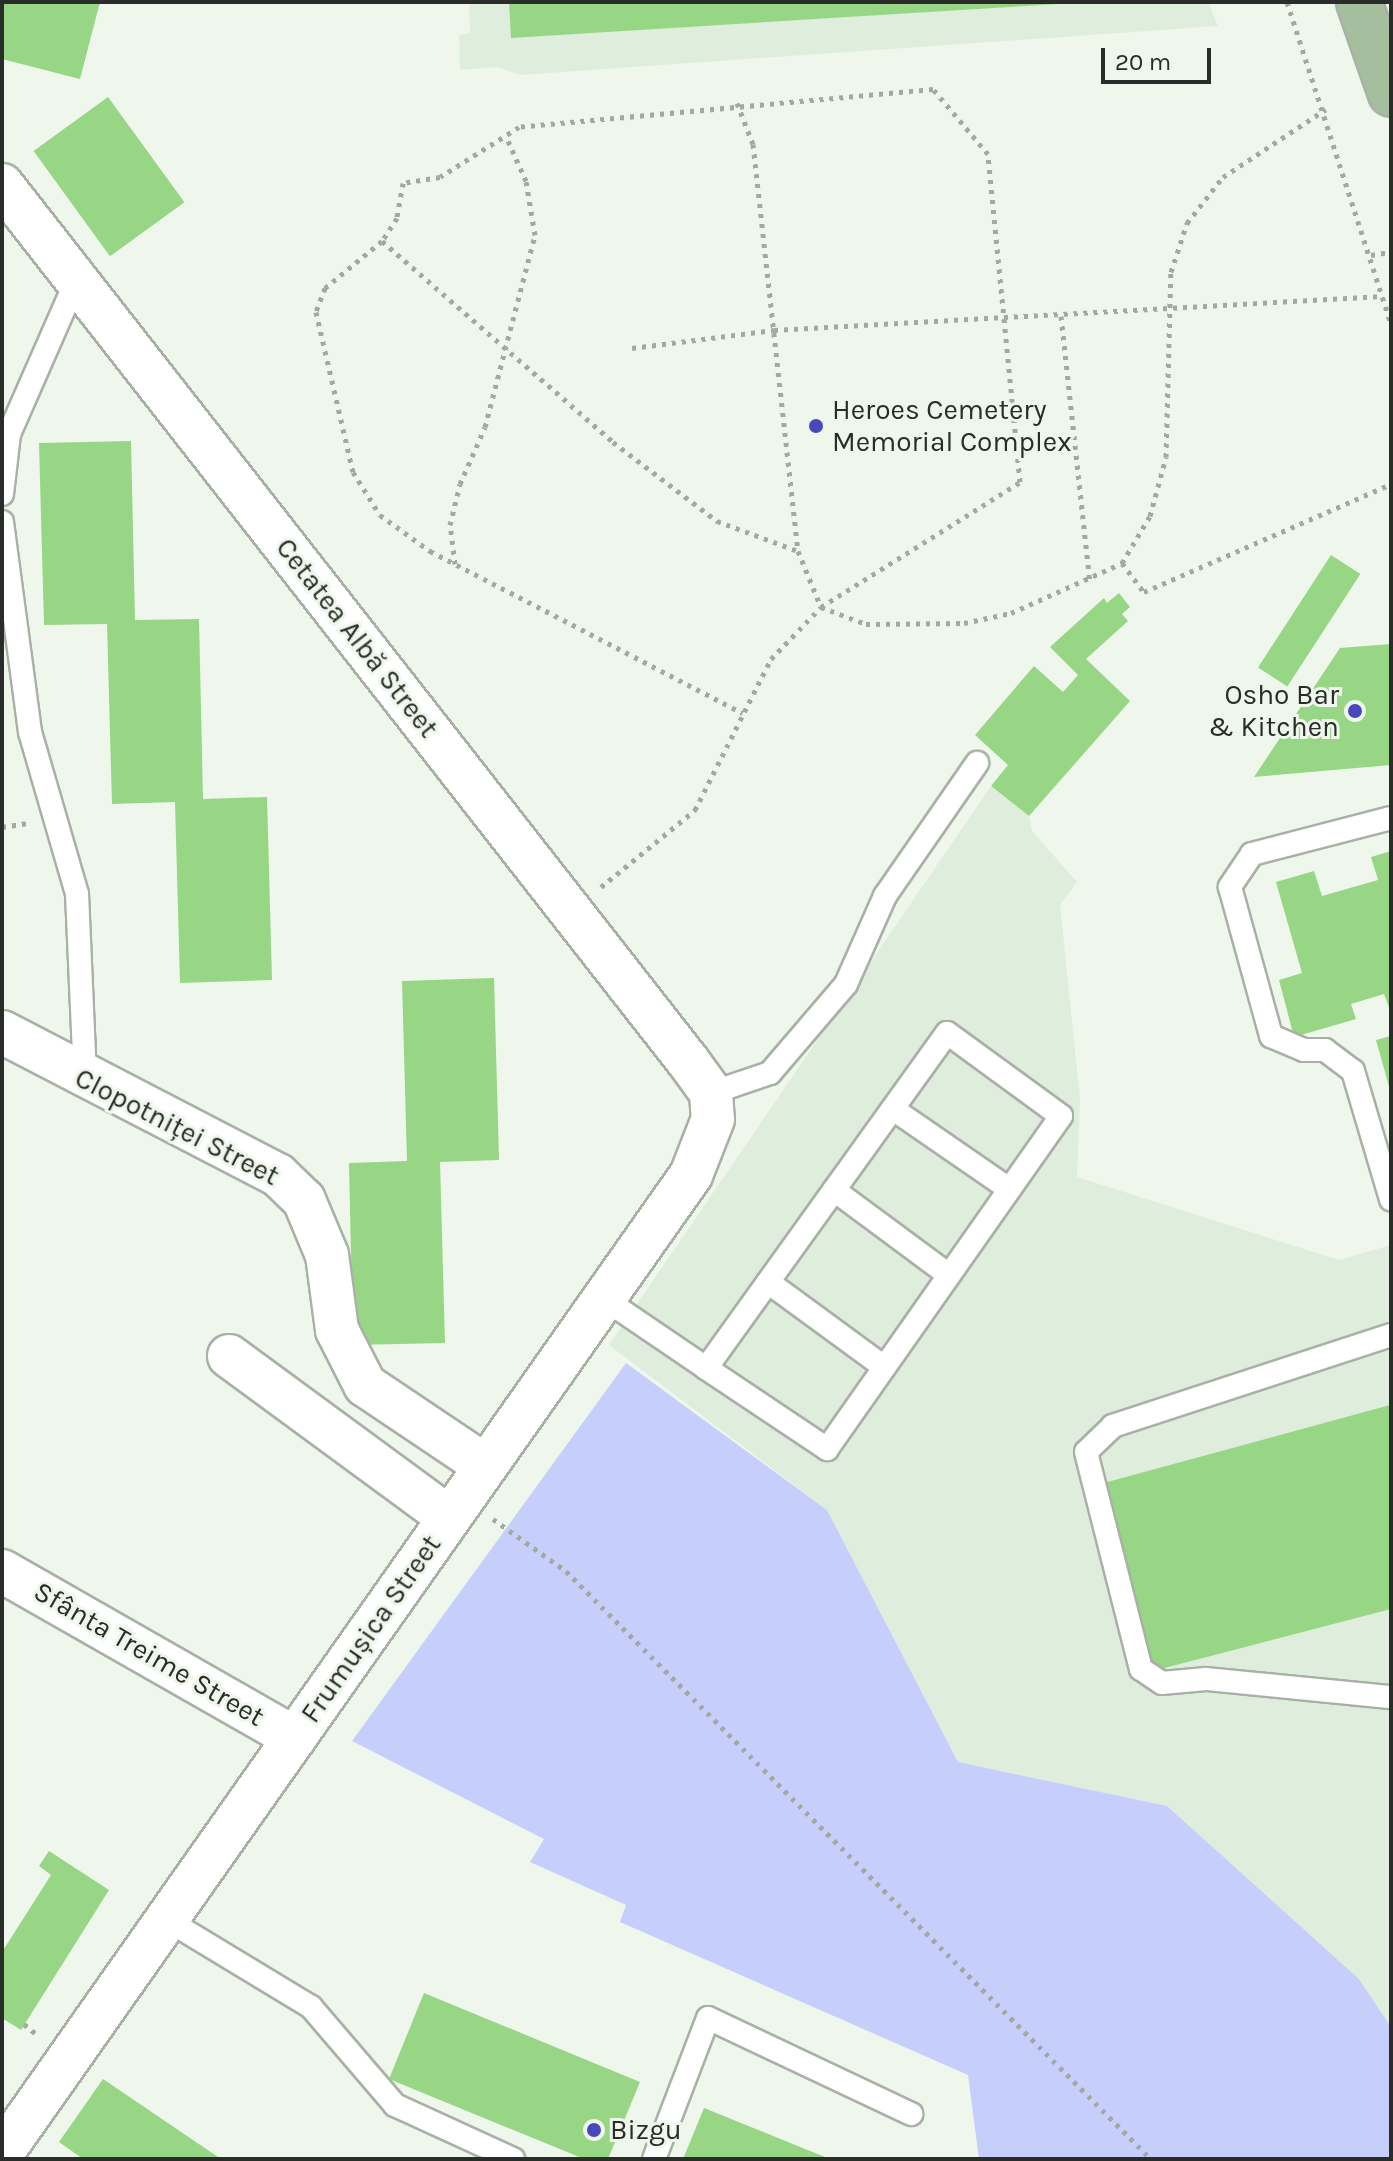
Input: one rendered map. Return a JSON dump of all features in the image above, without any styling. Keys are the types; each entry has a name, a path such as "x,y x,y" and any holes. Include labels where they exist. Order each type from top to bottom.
{"main road":[{"path":"1359,2 1391,94"}],"street":[{"name":"Cetatea Albă Street","path":"2,185 78,277 711,1093"},
{"name":"Clopotniței Street","path":"2,1032 85,1081 236,1152 304,1200 327,1255 337,1330 365,1385 464,1494"},
{"name":"Frumușica Street","path":"2,2153 169,1921 464,1494 691,1175 713,1119 711,1093"},
{"path":"229,1356 464,1494"},
{"name":"Sfânta Treime Street","path":"2,1571 295,1738"}],"lane":[{"path":"2,494 9,434 78,277"},
{"path":"2,522 12,671 74,871 85,1081"},
{"path":"711,1093 770,1073 846,984 885,896 977,763"},
{"path":"1391,818 1252,854 1230,887 1271,1036 1304,1050 1325,1050 1353,1071 1391,1199"},
{"path":"603,1298 706,1368 827,1449 1061,1116 947,1033 706,1368"},
{"path":"893,1109 1009,1189"},
{"path":"834,1190 949,1275"},
{"path":"768,1282 884,1367"},
{"path":"1391,1335 1113,1426 1086,1452 1141,1669 1162,1683 1206,1679 1391,1697"},
{"path":"169,1921 311,2007 395,2105 513,2159"},
{"path":"654,2159 708,2018 911,2114"}],"path":[{"path":"1287,2 1326,109 1391,324"},
{"path":"570,913 695,810 771,659 821,607 1020,482 988,154 933,89 737,103 519,127 440,177 403,183 397,218 382,241 325,288 316,312 364,494 400,533 743,713"},
{"path":"737,103 753,144 798,551 821,607 866,624 964,623 1090,582 1122,563 1150,516 1166,457 1171,308 1178,243 1200,201 1253,154 1326,109"},
{"path":"455,564 454,511 506,349 535,235 526,181 506,136"},
{"path":"382,241 506,349 717,521 798,551"},
{"path":"1371,255 1391,252"},
{"path":"632,348 774,330 1383,296"},
{"path":"1061,316 1090,582"},
{"path":"1122,563 1144,592 1391,484"},
{"path":"464,1494 566,1571 1151,2159"}],"shaded area":[{"path":"469,2 1208,2 1218,26 520,75 498,67 460,70 459,35 470,33"},
{"path":"991,786 1029,816 1032,831 1077,882 1060,905 1080,1098 1077,1177 1339,1260 1391,1245 1391,2027 1359,1979 1167,1806 958,1762 827,1510 609,1345"},
{"path":"626,1363 827,1510 958,1762 1167,1806 1359,1979 1391,2027 1391,2159 979,2159 968,2075 620,1922 626,1905 530,1862 544,1839 352,1741"}],"building":[{"path":"2,2 100,2 80,79 2,59"},
{"path":"509,2 1057,2 1057,4 511,38"},
{"path":"108,97 184,202 110,256 34,151"},
{"path":"131,441 135,620 199,619 203,799 267,797 272,980 180,983 175,802 112,804 107,624 44,625 39,443"},
{"path":"1331,555 1360,574 1287,686 1258,667"},
{"path":"1119,593 1130,607 1122,614 1128,621 1086,659 1130,701 1029,816 991,786 1008,765 975,735 1034,666 1063,692 1078,675 1050,647 1104,598 1107,603"},
{"path":"1391,644 1391,765 1254,777 1340,648"},
{"path":"1391,851 1391,1013 1384,994 1351,1004 1356,1019 1294,1037 1279,980 1302,973 1276,882 1314,871 1322,896 1378,880 1371,857"},
{"path":"494,978 499,1160 440,1162 445,1343 353,1345 349,1163 407,1161 402,981"},
{"path":"1391,1036 1391,1090 1390,1090 1376,1040"},
{"path":"1390,1405 1391,1609 1149,1672 1100,1484"},
{"path":"49,1851 109,1890 21,2030 2,2018 2,1952 51,1875 39,1866"},
{"path":"424,1993 640,2082 608,2159 584,2159 389,2079"},
{"path":"103,2079 221,2159 83,2159 59,2142"},
{"path":"704,2108 830,2159 683,2159"}],"place":[{"name":"Heroes Cemetery Memorial Complex","path":"816,426"},
{"name":"Osho Bar & Kitchen","path":"1355,711"},
{"name":"Bizgu","path":"594,2130"}]}
